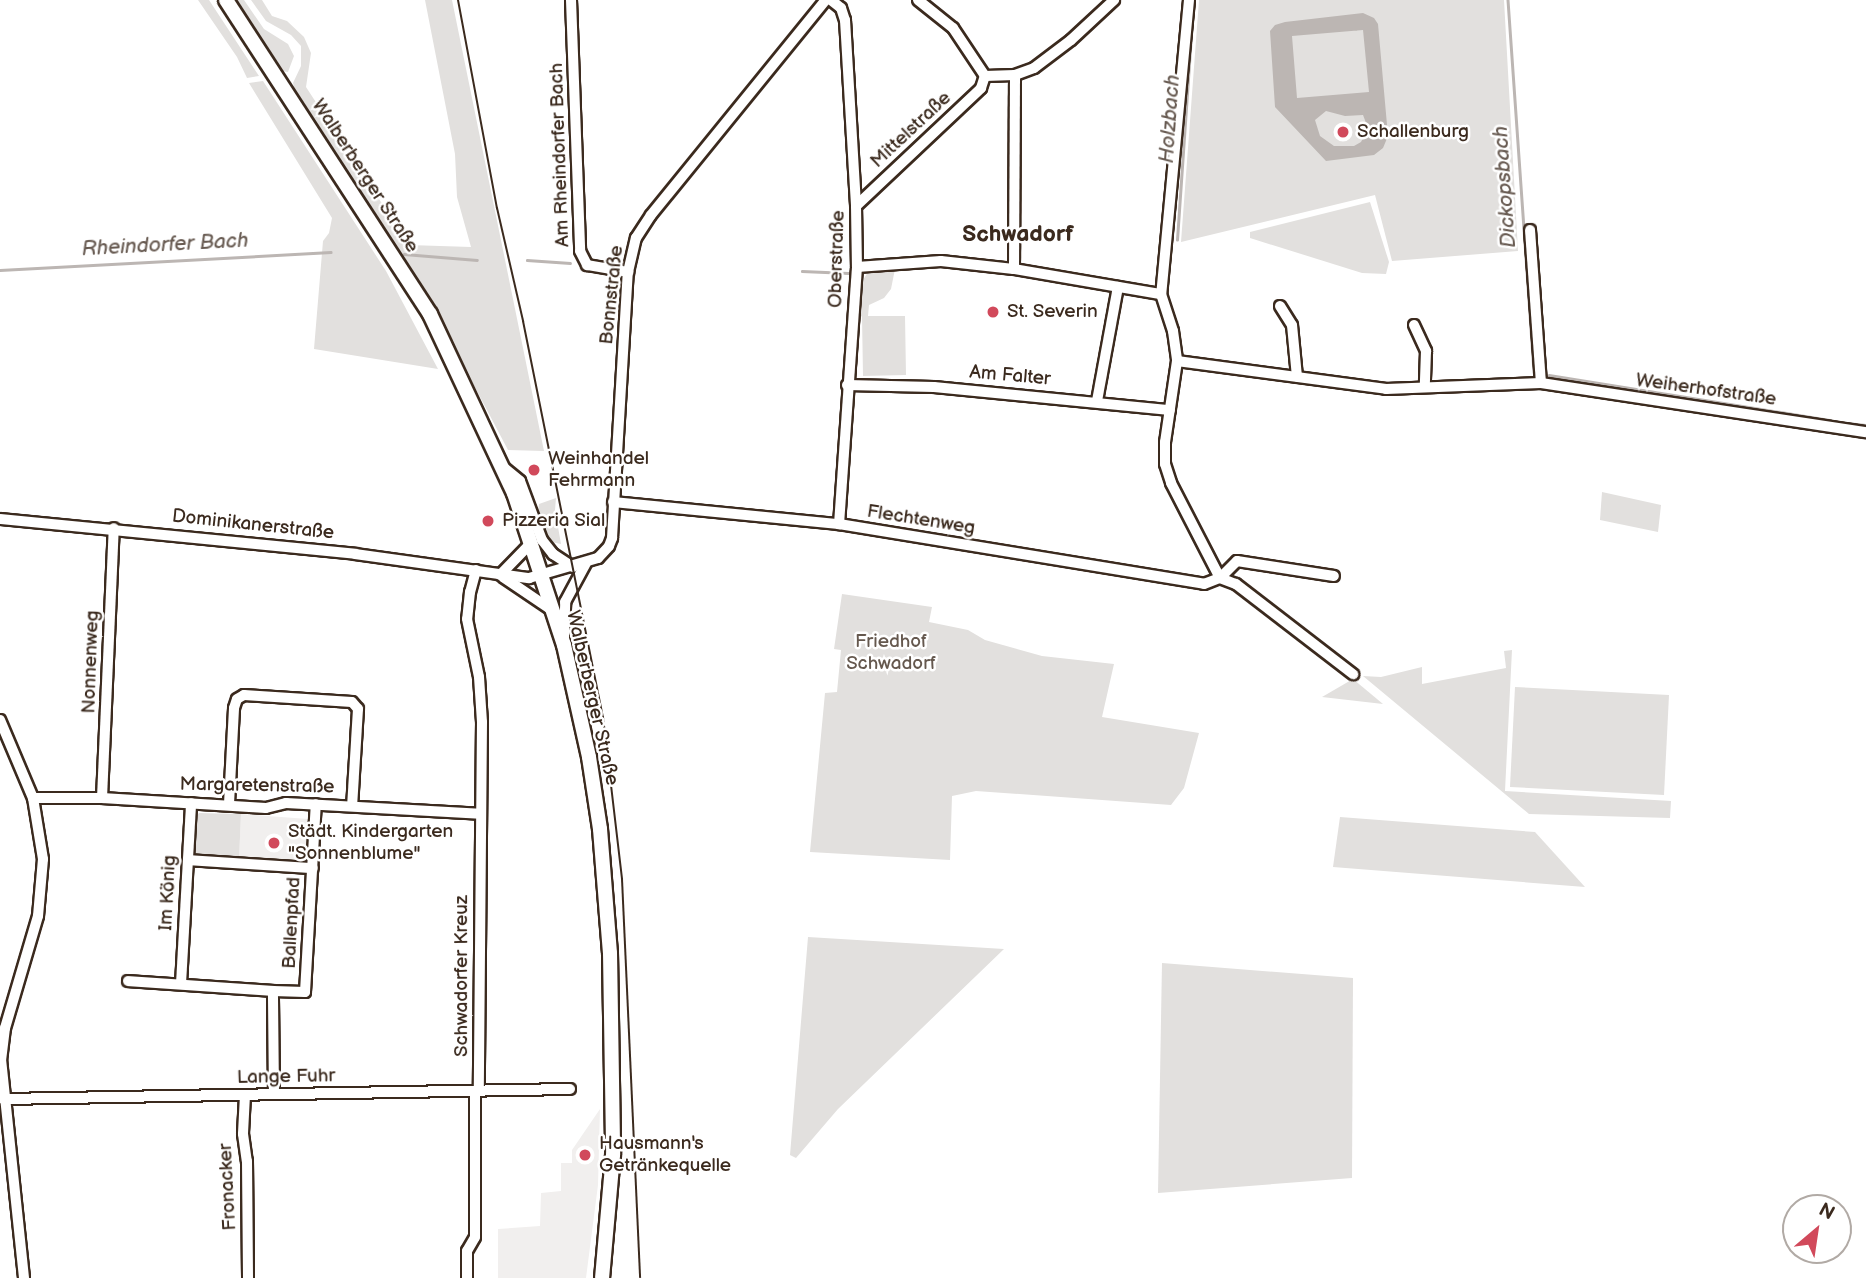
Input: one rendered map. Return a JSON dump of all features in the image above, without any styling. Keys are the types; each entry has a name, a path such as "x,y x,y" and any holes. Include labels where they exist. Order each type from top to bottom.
{"main road":[{"name":"Walberberger Straße","path":"226,0 430,314 503,466 564,645 589,757 600,829 610,953 613,1155 601,1278"}],"street":[{"name":"Am Rheindorfer Bach","path":"571,0 580,251 587,265 628,272"},
{"name":"Bonnstraße","path":"541,575 598,558 609,546 628,272 636,238 651,215 828,0"},
{"name":"Oberstraße","path":"828,0 841,8 845,20 856,206 857,267 839,524"},
{"path":"918,0 953,28 985,76 1014,75 1034,68 1071,40 1114,0"},
{"path":"1189,0 1161,294 1173,331 1177,361 1165,464 1171,483 1220,578 1236,584 1353,674"},
{"path":"1014,75 1014,269"},
{"name":"Mittelstraße","path":"856,206 981,88 985,76"},
{"path":"1530,230 1541,383"},
{"path":"857,267 941,261 1014,269 1161,294"},
{"path":"1097,401 1118,287"},
{"path":"1280,306 1292,325 1297,377"},
{"path":"1414,325 1426,351 1425,386"},
{"name":"Weiherhofstraße","path":"1177,361 1386,389 1541,383 1866,432"},
{"name":"Am Falter","path":"847,385 934,387 1170,410"},
{"path":"503,466 520,481 542,540 553,554 573,567"},
{"name":"Flechtenweg","path":"613,502 839,524 1205,584 1220,578"},
{"name":"Dominikanerstraße","path":"0,519 114,528 500,575 529,578 541,575"},
{"name":"Nonnenweg","path":"102,798 114,528"},
{"path":"500,575 531,543"},
{"path":"1220,578 1237,561 1334,576"},
{"name":"Bonnstraße","path":"564,645 565,602 586,563"},
{"name":"Schwadorfer Kreuz","path":"467,1278 467,1251 475,1237 482,722 479,677 467,619 476,570"},
{"name":"Dominikanerstraße","path":"500,575 553,611"},
{"path":"229,804 234,708 237,699 244,695 352,702 358,709 352,806"},
{"path":"0,720 33,798 40,825 42,892 38,916 2,1042 3,1099 24,1278"},
{"name":"Margaretenstraße","path":"33,798 102,798 266,808 286,803 316,804 480,814"},
{"name":"Im König","path":"181,984 191,803"},
{"name":"Ballenpfad","path":"274,1094 273,991 305,992 316,804"},
{"path":"188,860 313,867"},
{"path":"128,981 273,991"},
{"name":"Lange Fuhr","path":"3,1099 570,1089"},
{"name":"Fronacker","path":"245,1095 243,1134 247,1161 248,1278"},
{"path":"0,1176 13,1174"}],"shaded area":[{"path":"1363,13 1374,18 1378,24 1388,136 1383,148 1374,155 1326,161 1275,107 1270,31 1275,25","holes":["1363,30 1369,92 1297,98 1292,36","1326,111 1345,116 1363,115 1368,128 1361,142 1354,146 1334,146 1320,136 1315,120"]},
{"name":"Städt. Kindergarten \"Sonnenblume\"","path":"241,814 308,819 310,826 307,862 239,860"},
{"path":"600,1109 598,1185 586,1278 498,1278 498,1229 540,1226 541,1193 561,1191 561,1163 572,1163 572,1150"}],"green space":[{"path":"198,0 209,0 259,76 247,78 237,57"},
{"path":"233,0 244,0 264,29 288,44 294,56 288,72 281,71"},
{"path":"251,0 262,0 272,16 287,21 304,37 311,53 306,87 409,245 471,247 457,197 455,154 425,0 452,0 544,451 508,450 430,302 296,94 293,83 301,66 301,46 291,35 266,21"},
{"path":"1199,0 1504,0 1518,251 1392,261 1375,195 1181,242"},
{"path":"263,81 386,271 438,369 314,349 323,241 329,233 332,218 249,83"},
{"path":"1370,202 1389,262 1386,274 1362,273 1250,238 1250,232"},
{"path":"895,269 891,289 884,298 869,305 868,316 905,316 906,375 863,376 862,317 858,312 860,285 868,272"},
{"path":"1602,492 1661,505 1658,532 1600,520"},
{"path":"556,498 555,510 561,544 551,542 538,512 539,504"},
{"name":"Friedhof Schwadorf","path":"842,594 932,607 929,622 968,630 985,640 1042,656 1114,664 1102,717 1199,733 1184,788 1171,805 976,791 952,796 950,860 810,852 825,693 837,692 841,650 834,649"},
{"path":"1512,650 1505,791 1671,801 1670,818 1529,814 1363,676 1381,677 1422,667 1422,684 1506,668 1504,651"},
{"path":"1353,679 1383,704 1322,697"},
{"path":"1515,687 1669,695 1664,795 1510,787"},
{"path":"199,813 241,814 239,860 195,857 195,818"},
{"path":"1340,817 1535,832 1585,887 1333,867"},
{"path":"808,937 1004,949 838,1109 796,1158 790,1155"},
{"path":"1162,963 1353,978 1352,1178 1158,1193"}],"waterway":[{"name":"Dickopsbach","path":"1508,0 1534,372"},
{"name":"Holzbach","path":"1177,240 1192,20"},
{"name":"Rheindorfer Bach","path":"0,270 331,252"},
{"name":"Holzbach","path":"404,254 477,260"},
{"name":"Holzbach","path":"527,260 570,263"},
{"name":"Holzbach","path":"802,271 848,273"},
{"name":"Dickopsbach","path":"1549,375 1830,420"},
{"name":"Dickopsbach","path":"1847,423 1866,425"}],"tram line":[{"path":"458,0 497,208 523,321 603,717 622,879 640,1278"}],"place":[{"name":"Schallenburg","path":"1343,132"},
{"name":"St. Severin","path":"993,312"},
{"name":"Weinhandel Fehrmann","path":"534,470"},
{"name":"Pizzeria Sial","path":"488,521"},
{"name":"Städt. Kindergarten \"Sonnenblume\"","path":"274,843"},
{"name":"Hausmann's Getränkequelle","path":"585,1155"}],"district":[{"name":"Schwadorf","path":"1018,234"}]}
